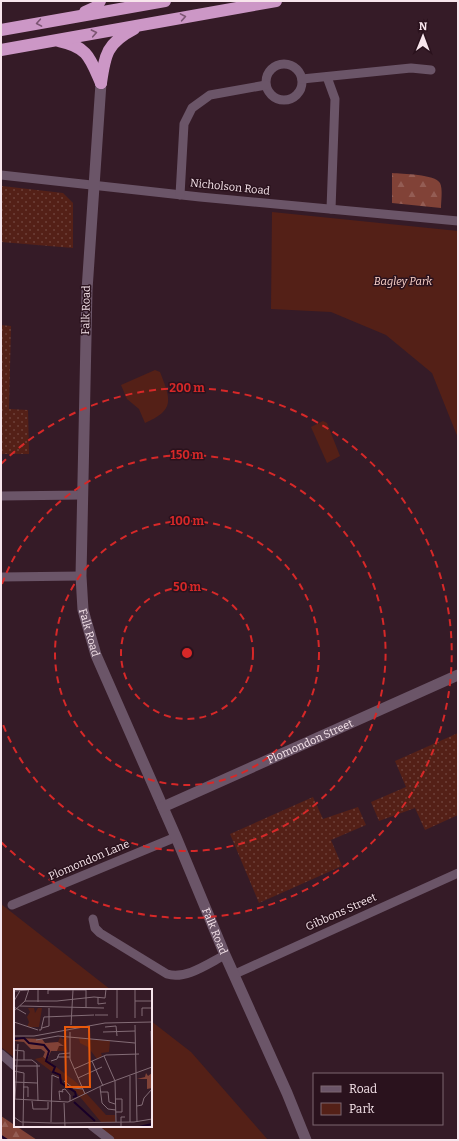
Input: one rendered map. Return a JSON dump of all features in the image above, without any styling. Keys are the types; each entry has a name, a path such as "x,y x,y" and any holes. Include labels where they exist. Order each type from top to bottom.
{"highway":[{"path":"77,16 96,7 100,1"},
{"path":"1,50 276,1"},
{"path":"1,30 156,2"},
{"path":"101,83 105,56 111,44 124,34 144,24"},
{"path":"56,40 78,46 87,54 101,83"}],"street":[{"path":"282,63 296,68 302,79 301,87 297,94 285,100 272,95 266,85 266,77 269,71 274,66 282,63"},
{"path":"302,79 411,68 431,70"},
{"path":"327,77 335,99 331,209"},
{"name":"Falk Road","path":"101,83 92,185 87,290 81,576 84,610 92,643 225,955 235,974 306,1140"},
{"path":"180,195 184,124 192,108 210,95 266,85"},
{"name":"Nicholson Road","path":"1,175 180,195 458,220"},
{"path":"1,496 83,495"},
{"path":"1,577 81,576"},
{"name":"Plomondon Street","path":"163,807 458,675"},
{"name":"Plomondon Lane","path":"12,905 176,837"},
{"name":"Gibbons Street","path":"235,974 458,873"},
{"path":"93,919 95,928 100,933 167,974 173,976 194,970 225,955"},
{"path":"1,1054 14,1065"},
{"path":"93,1127 110,1140"}],"green space":[{"path":"392,173 425,176 437,180 440,183 442,195 441,208 392,203"},
{"path":"2,186 63,193 73,203 73,248 1,242"},
{"name":"Bagley Park","path":"272,212 458,231 458,438 432,373 386,335 331,312 271,309"},
{"path":"1,325 11,326 9,409 28,410 29,454 1,454"},
{"path":"155,370 160,372 167,390 168,403 166,409 162,413 145,423 139,409 127,399 121,385"},
{"path":"323,421 327,423 340,456 327,463 311,427"},
{"path":"458,733 458,815 425,830 415,808 379,821 371,802 406,787 395,761"},
{"path":"313,797 323,819 358,807 366,825 331,840 342,866 259,903 230,834"},
{"path":"1,904 110,989 14,989 14,1057 1,1047"},
{"path":"152,1022 191,1052 268,1140 112,1140 100,1127 152,1127"},
{"path":"1,1116 14,1125 14,1127 18,1127 37,1140 1,1140"}],"waterway":[{"path":"1,1136 7,1140"}]}
